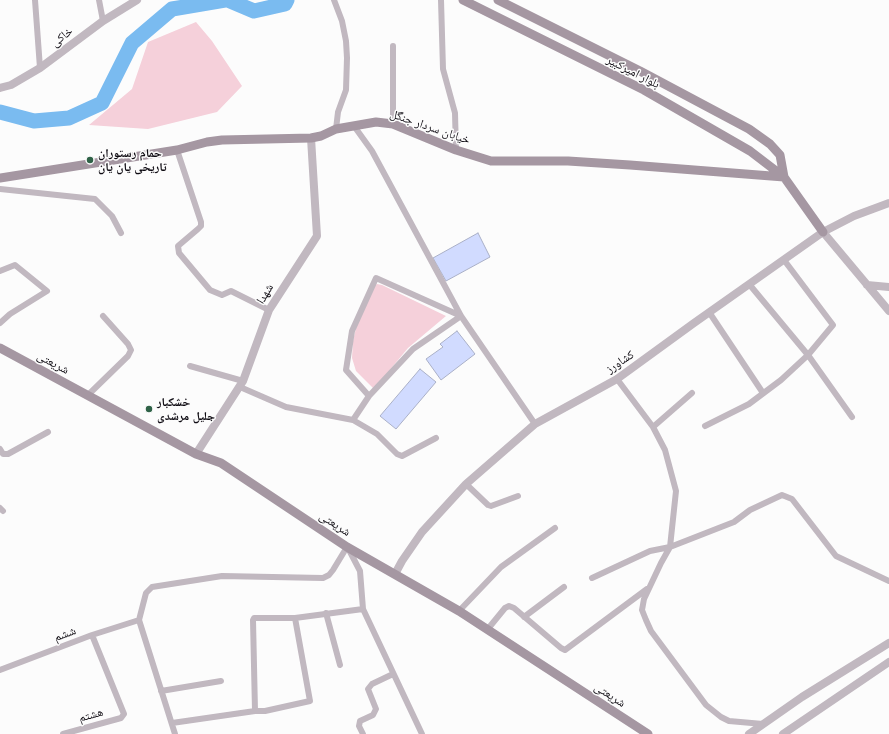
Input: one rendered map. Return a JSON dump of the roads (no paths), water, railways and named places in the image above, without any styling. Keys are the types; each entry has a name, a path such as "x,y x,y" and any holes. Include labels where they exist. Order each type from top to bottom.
{"main road":[{"name":"بلوار امیرکبیر","path":"463,0 644,90 750,151 784,177 823,232"},
{"name":"بلوار امیرکبیر","path":"498,0 640,71 749,129 770,144 780,155 784,177"},
{"name":"خیابان سردار جنگل","path":"0,178 177,150 207,142 222,140 311,138 321,136 336,129 376,122 393,124 456,150 491,160 568,161 622,164 784,177"},
{"name":"شریعتی","path":"0,348 196,454 221,463 348,547 459,610 648,734"}],"street":[{"path":"35,0 40,68"},
{"path":"99,0 103,21"},
{"name":"خاکی","path":"0,88 11,85 40,68 103,21 137,0"},
{"path":"334,0 342,21 346,41 347,58 346,90 338,112 336,129"},
{"path":"441,0 443,69 455,113 456,150"},
{"path":"393,46 393,124"},
{"path":"354,126 372,151 461,316 535,424"},
{"name":"شهدا","path":"196,454 241,384 269,310 317,236 311,138"},
{"path":"177,150 201,222 201,226 178,246 179,253 210,290 222,295 231,291 269,310"},
{"path":"0,189 95,199 112,216 121,233"},
{"name":"کشاورز","path":"395,574 422,532 466,484 535,424 618,379 709,312 823,232 854,216 889,204"},
{"path":"823,232 889,311"},
{"path":"705,426 749,404 781,380 808,355 833,325 784,260"},
{"path":"0,271 15,265 47,291 10,314 0,323"},
{"path":"369,396 346,370 352,331 376,278 461,316"},
{"path":"750,284 808,355 852,417"},
{"path":"867,284 889,288"},
{"path":"709,312 763,393"},
{"path":"88,395 128,356 131,350 128,344 103,316"},
{"path":"353,420 369,396 413,349 461,316"},
{"path":"190,366 241,384 286,407 353,420 377,434 397,454 402,456 436,438"},
{"path":"618,379 653,427 665,450 676,491 670,547 648,588 644,599 642,610 646,620 651,631 706,705 730,722 763,724"},
{"path":"653,427 692,393"},
{"path":"0,449 3,454 8,454 48,432"},
{"path":"466,484 488,505 491,506 518,496"},
{"path":"592,578 650,551 670,547 734,522 750,510 782,495 792,499 836,556 889,581"},
{"path":"459,610 501,567 555,528"},
{"path":"348,547 360,571 363,609 422,734"},
{"path":"175,734 139,620 146,593 152,587 222,576 323,578 333,570 348,547"},
{"path":"524,617 564,587"},
{"path":"488,630 505,608 509,606 514,608 565,650 648,588"},
{"path":"255,711 253,620 256,618 295,618 363,609"},
{"path":"326,613 340,665"},
{"path":"172,723 255,711 265,711 310,701 295,618"},
{"name":"ششم","path":"0,670 139,620"},
{"name":"هشتم","path":"63,734 121,718 124,714 92,636"},
{"path":"749,734 802,697 889,643"},
{"path":"783,734 889,662"},
{"path":"363,734 359,726 360,720 373,715 376,709 368,688 372,684 393,674"},
{"path":"161,691 221,681"}],"waterway":[{"path":"0,112 34,121 69,118 102,103 132,43 172,9 225,0"},
{"path":"228,0 254,11 285,4 287,0"}],"place":[{"name":"حمام رستوران تاریخی یان یان","path":"90,160"},
{"name":"خشکبار جلیل مرشدی","path":"149,409"}]}
